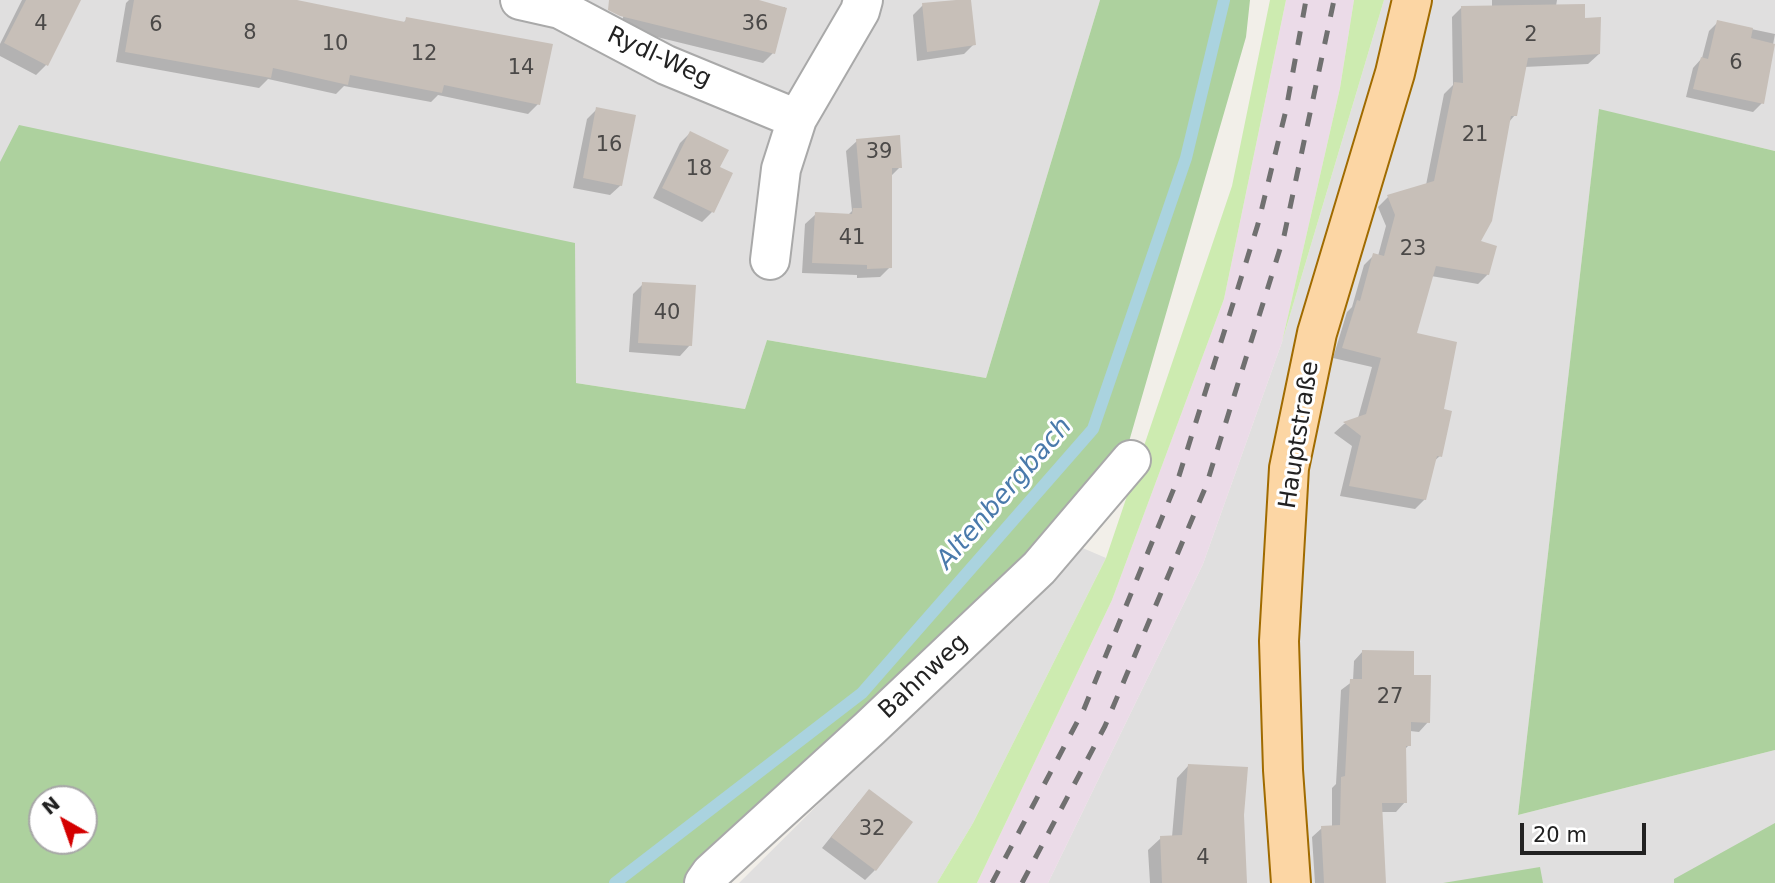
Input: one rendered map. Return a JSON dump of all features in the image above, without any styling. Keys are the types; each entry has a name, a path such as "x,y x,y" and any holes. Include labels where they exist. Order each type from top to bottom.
{"main road":[{"name":"Hauptstraße","path":"1291,883 1283,770 1279,641 1289,468 1317,333 1395,73 1412,0"}],"street":[{"name":"Rydl-Weg","path":"520,0 561,5 666,65 797,119"},
{"path":"770,260 781,169 797,119 860,11 863,0"},
{"name":"Bahnweg","path":"704,883 711,873 1039,568 1131,460"}],"shaded area":[{"path":"0,0 1100,0 986,378 767,340 745,409 576,383 0,162"},
{"path":"1286,0 1354,0 1340,88 1282,342 1203,564 1048,883 977,883 1112,600 1224,299"},
{"path":"1384,0 1775,0 1775,151 1599,110 1518,815 1775,750 1775,883 1048,883 1203,564 1282,342"},
{"path":"1078,546 1106,558 973,823 937,883 739,883"}],"green space":[{"path":"1100,0 1250,0 1246,37 1128,445 906,683 683,883 0,883 0,162 19,125 575,243 576,383 745,409 767,340 986,378"},
{"path":"1270,0 1286,0 1224,299 1112,600 977,883 937,883 973,823 1106,558 1232,186"},
{"path":"1354,0 1384,0 1282,342 1340,88"},
{"path":"1599,109 1775,151 1775,750 1518,815"},
{"path":"1775,823 1775,883 1674,883 1674,879"},
{"path":"1540,867 1543,883 1443,883"}],"building":[{"path":"26,0 81,0 48,66 4,43"},
{"path":"134,0 297,0 405,22 406,17 553,44 540,105 444,85 442,93 350,75 348,85 273,68 271,78 125,52"},
{"path":"609,0 759,0 787,8 775,54 620,16 608,10"},
{"path":"971,0 976,45 927,52 922,3"},
{"path":"1585,4 1585,18 1601,17 1600,54 1528,58 1517,116 1511,116 1492,221 1481,241 1497,246 1489,275 1436,266 1417,333 1457,342 1444,409 1452,411 1442,457 1437,456 1426,500 1349,486 1361,436 1343,422 1366,414 1381,358 1342,348 1357,300 1360,301 1373,253 1384,256 1395,215 1387,195 1434,181 1454,82 1463,83 1461,6"},
{"path":"1717,20 1753,28 1751,38 1775,44 1764,104 1693,89 1701,57 1708,59"},
{"path":"596,107 636,115 622,186 583,178"},
{"path":"690,131 729,150 720,167 733,173 714,213 662,188"},
{"path":"900,135 902,168 892,168 892,268 867,269 867,265 812,263 815,212 852,214 853,208 862,208 856,139"},
{"path":"642,282 696,285 692,346 638,343"},
{"path":"1362,650 1414,651 1414,675 1431,675 1430,723 1411,722 1411,746 1406,746 1407,803 1382,803 1386,883 1324,883 1321,826 1340,825 1341,777 1345,776 1350,679 1362,679"},
{"path":"1188,764 1248,767 1244,815 1247,883 1162,883 1160,836 1182,835"},
{"path":"869,789 913,822 876,871 831,837"}],"waterway":[{"name":"Altenbergbach","path":"615,883 862,693 1093,429 1186,158 1224,0"}],"railway":[{"path":"992,883 1084,709 1179,476 1258,224 1286,110 1306,0"},
{"path":"1022,883 1105,726 1206,486 1284,236 1334,0"}]}
